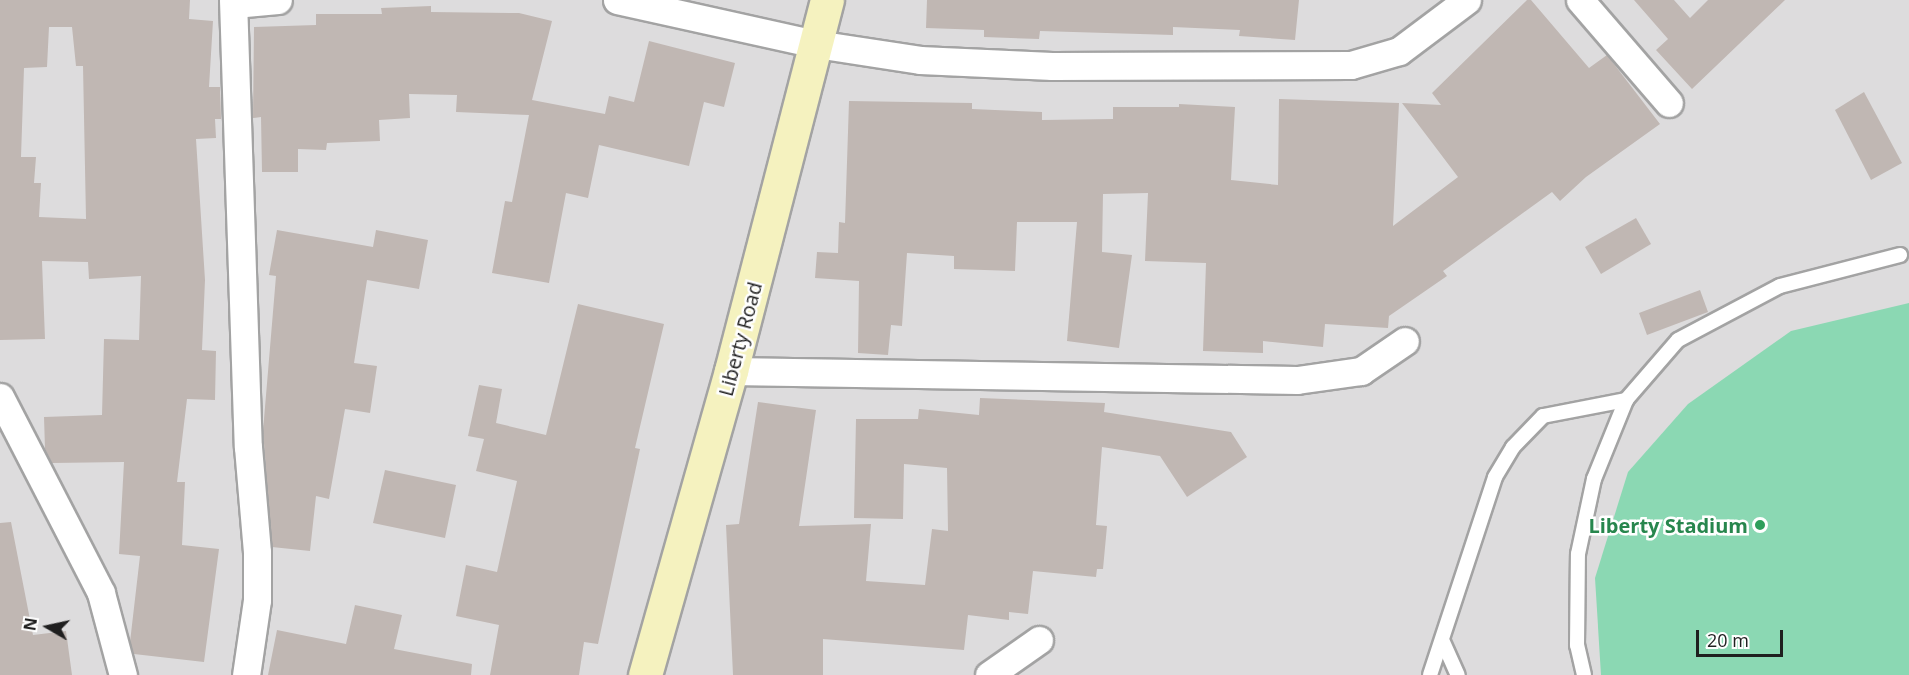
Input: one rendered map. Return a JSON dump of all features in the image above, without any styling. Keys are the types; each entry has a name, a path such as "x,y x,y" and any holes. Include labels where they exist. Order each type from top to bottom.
{"street":[{"path":"246,675 257,600 257,552 248,447 233,2 278,0"},
{"path":"617,0 816,44 920,60 988,65 1351,65 1399,51 1467,0"},
{"name":"Liberty Road","path":"645,675 731,371 827,0"},
{"path":"1580,0 1669,103"},
{"path":"731,371 1297,380 1361,371 1405,341"},
{"path":"0,397 101,593 123,675"},
{"path":"989,675 1039,640"}],"lane":[{"path":"1584,675 1577,645 1578,554 1594,479 1626,400 1678,340 1780,286 1900,255"},
{"path":"1430,675 1443,642 1495,477 1513,447 1543,416 1626,400"},
{"path":"1443,642 1458,675"}],"shaded area":[{"path":"0,0 1909,0 1909,675 0,675"}],"green space":[{"name":"Liberty Stadium","path":"1909,303 1909,675 1601,675 1595,578 1628,472 1688,404 1791,331"}],"building":[{"path":"0,0 190,0 189,19 213,21 209,87 220,87 221,119 215,119 216,138 196,139 205,280 202,350 216,351 215,400 187,399 177,482 185,482 182,545 219,549 204,662 134,654 130,642 140,556 119,554 124,462 52,463 45,449 44,417 102,415 104,339 139,340 141,276 89,279 88,262 42,261 45,339 0,340","holes":["49,27 72,27 76,66 83,66 86,219 39,217 41,183 34,183 36,157 21,157 24,68 47,67"]},
{"path":"927,0 1299,0 1295,40 1239,36 1240,30 1173,27 1173,35 1040,31 1039,39 984,37 984,30 926,28"},
{"path":"1527,0 1531,0 1589,68 1607,55 1660,124 1586,177 1560,201 1552,192 1443,271 1447,276 1389,316 1388,328 1325,324 1323,347 1263,341 1263,353 1203,351 1206,263 1145,261 1148,193 1103,194 1102,252 1132,255 1119,348 1067,341 1077,222 1017,222 1015,271 954,269 954,256 907,253 902,326 891,325 888,355 858,353 859,281 815,278 817,252 838,253 839,222 845,223 849,101 972,103 972,109 1042,112 1042,120 1113,119 1113,107 1179,107 1179,104 1235,107 1231,180 1278,185 1279,99 1399,103 1393,226 1458,177 1402,103 1441,105 1432,93"},
{"path":"1634,0 1674,0 1690,18 1708,0 1785,0 1692,89 1656,50 1668,39"},
{"path":"431,6 431,12 519,13 552,21 532,100 605,114 609,96 634,102 649,41 735,63 724,107 704,102 689,166 599,145 588,198 566,193 549,283 492,273 505,201 512,202 529,115 456,112 457,95 409,94 410,118 379,120 380,141 327,143 326,150 298,149 298,172 262,172 261,117 253,118 254,27 316,25 316,14 382,14 381,8"},
{"path":"1864,92 1902,163 1871,180 1835,110"},
{"path":"1636,218 1651,244 1601,274 1585,247"},
{"path":"277,230 373,247 376,230 428,240 419,289 367,280 354,363 377,366 370,413 345,409 329,499 316,496 310,551 272,547 263,431 276,276 269,275"},
{"path":"1700,290 1708,312 1647,335 1639,313"},
{"path":"578,304 664,324 635,448 640,449 598,644 584,642 579,675 490,675 499,625 456,616 466,565 497,572 517,481 476,471 484,439 468,436 479,385 502,389 496,423 546,435"},
{"path":"980,398 1105,403 1104,412 1231,432 1247,457 1187,497 1160,456 1102,447 1096,525 1107,526 1103,569 1097,569 1096,577 1033,571 1028,614 1009,612 1009,620 968,615 964,650 823,639 823,675 733,675 726,525 739,524 758,402 816,410 799,526 871,524 866,581 925,585 932,529 948,531 947,468 904,464 903,519 854,518 856,419 918,419 919,409 979,415"},
{"path":"385,470 456,485 445,538 373,523"},
{"path":"11,522 33,635 66,631 72,675 0,675 0,523"},
{"path":"355,605 402,615 394,649 472,664 471,675 268,675 277,630 346,644"}],"place":[{"name":"Liberty Stadium","path":"1760,525"}]}
